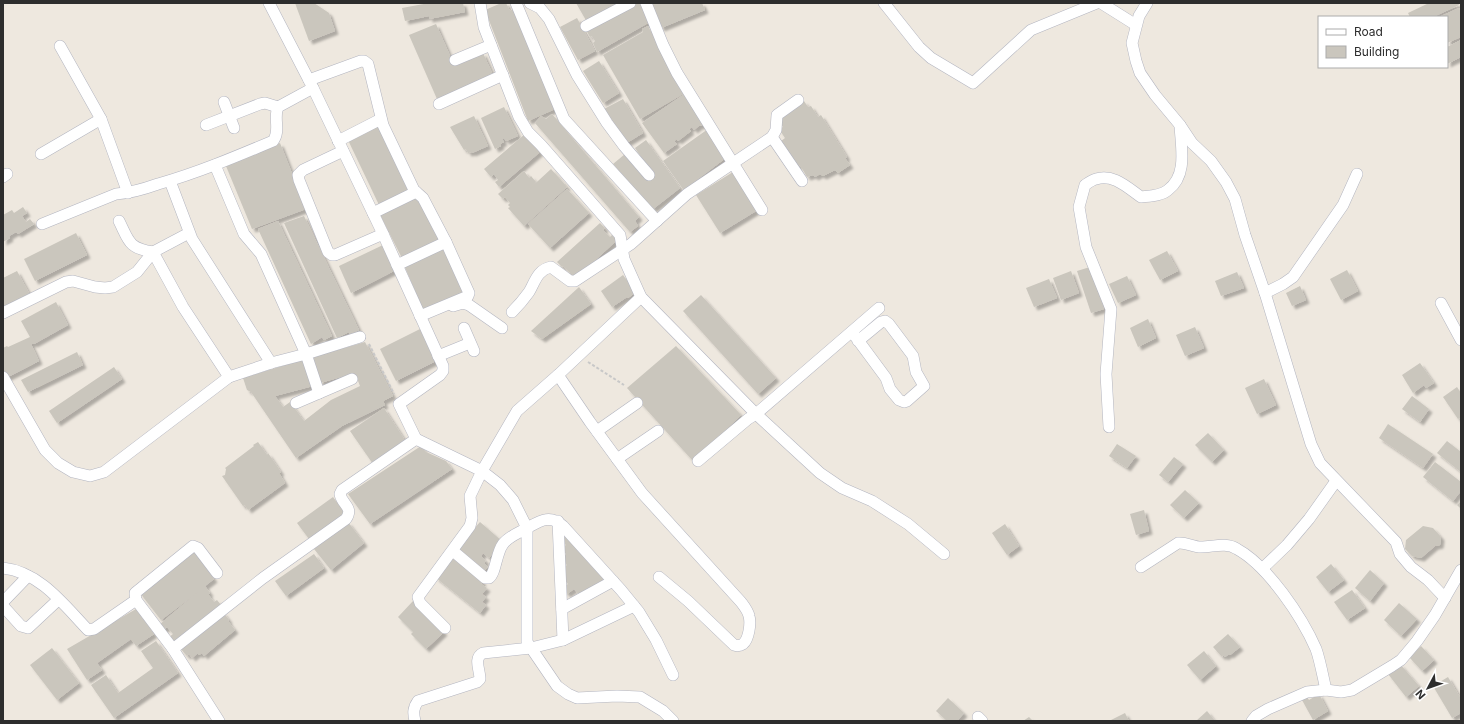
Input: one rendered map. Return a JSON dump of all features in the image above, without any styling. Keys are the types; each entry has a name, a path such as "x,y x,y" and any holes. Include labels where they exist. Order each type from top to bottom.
{"street":[{"path":"269,3 341,146 443,366 443,371 440,376 399,404 416,439 482,471 500,486 513,500 527,528 527,642 557,686 568,694 577,698 617,696 640,697 663,711 673,721"},
{"path":"516,3 564,119 657,221"},
{"path":"530,3 540,8 549,19 577,75 607,123 624,146 649,175"},
{"path":"586,26 630,3"},
{"path":"646,3 676,73 762,210"},
{"path":"884,3 919,47 931,58 973,84 1031,30 1097,3"},
{"path":"1100,3 1136,25"},
{"path":"483,4 484,27 519,118 528,132 620,235 624,259 641,297 756,414 820,473 842,488 872,501 908,524 944,554"},
{"path":"1148,4 1139,16 1132,43 1140,73 1192,143 1211,161 1226,182 1235,199 1311,444 1320,463 1396,542 1400,554 1411,567 1428,580 1445,598"},
{"path":"455,60 491,45"},
{"path":"60,46 101,119 128,193"},
{"path":"42,224 116,194 128,193 170,181 215,165 273,140 277,132 276,113 278,107 311,84 361,62 366,62 369,68 381,119 416,192 424,198 446,242 469,294 421,318"},
{"path":"439,104 503,75"},
{"path":"512,312 528,292 536,277 545,268 551,266 572,282 631,244 687,194 772,137 776,130 777,115 798,100"},
{"path":"224,102 234,128"},
{"path":"206,124 260,104 265,103 278,107"},
{"path":"41,154 101,119"},
{"path":"381,119 303,170 298,175 328,252 332,255 383,234"},
{"path":"1109,427 1106,374 1111,309 1086,247 1079,207 1085,185 1095,179 1115,179 1141,197 1158,195 1168,191 1177,180 1182,166 1180,125"},
{"path":"772,137 802,181"},
{"path":"215,165 244,234 261,254 306,354 319,393"},
{"path":"1265,293 1293,277 1343,204 1357,174"},
{"path":"170,181 192,239 271,363"},
{"path":"373,213 416,192"},
{"path":"119,221 127,240 134,246 153,252 183,307 229,377"},
{"path":"3,313 66,282 73,281 95,287 113,287 137,272 153,252 189,233"},
{"path":"397,265 446,242"},
{"path":"445,628 420,603 418,597 470,526 472,518 470,496 482,471 517,411 558,375 641,297"},
{"path":"1441,302 1461,340"},
{"path":"421,318 464,303 502,328"},
{"path":"855,336 879,308"},
{"path":"698,461 748,419 855,336 881,322 885,321 889,324 912,356 916,372 924,386 907,401 904,402 899,400 890,389 886,378 855,336"},
{"path":"438,356 472,347 464,328"},
{"path":"4,381 45,450 58,463 73,472 90,476 104,472 229,377 360,337"},
{"path":"558,375 642,493 741,602 750,617 749,630 744,644 739,646 734,645 688,601 659,577"},
{"path":"296,403 352,379"},
{"path":"597,431 637,403"},
{"path":"617,459 658,431"},
{"path":"173,649 263,578 346,519 349,514 348,508 341,499 340,494 342,490 416,439"},
{"path":"1262,568 1287,545 1336,481"},
{"path":"453,551 485,578 489,578 494,572 497,554 502,545 509,538 544,519 558,521 634,606 656,640 673,675"},
{"path":"558,521 563,640"},
{"path":"1141,567 1178,542 1185,542 1200,547 1222,545 1236,548 1262,568 1288,600 1316,649 1326,690"},
{"path":"217,573 198,548 193,546 135,593 136,600 173,649 219,721"},
{"path":"3,568 21,572 42,583 88,630 91,630 136,600"},
{"path":"1252,721 1268,709 1308,692 1326,690 1341,692 1352,690 1400,660 1418,641 1461,570"},
{"path":"3,602 28,576"},
{"path":"562,609 613,581"},
{"path":"3,606 21,626 28,628 58,600"},
{"path":"415,721 413,711 414,706 418,701 478,682 480,679 477,658 479,655 483,653 531,648 563,640 634,606"}],"path":[{"path":"360,337 373,349 399,404"},
{"path":"579,354 591,364 624,385"}],"building":[{"path":"295,3 314,3 329,13 335,31 309,41"},
{"path":"429,3 463,3 465,12 429,19 429,16 405,21 402,8"},
{"path":"498,3 506,3 510,11 513,9 555,109 528,121 485,10 499,4"},
{"path":"576,3 619,3 587,22"},
{"path":"635,3 640,3 648,23 597,52 593,43 595,41 592,36 590,37 586,30"},
{"path":"650,3 702,3 705,10 661,28"},
{"path":"1429,3 1458,3 1459,5 1435,16 1410,16 1408,13"},
{"path":"1459,8 1461,12 1461,37 1448,43 1448,16 1441,16"},
{"path":"577,18 595,51 578,60 560,27"},
{"path":"436,24 454,65 483,53 493,75 437,99 409,35"},
{"path":"648,26 683,94 640,119 603,55 643,32 642,29"},
{"path":"1461,40 1461,57 1448,64 1448,46"},
{"path":"599,61 619,93 603,103 583,71"},
{"path":"686,93 706,123 701,126 700,125 694,130 692,127 689,129 691,131 678,141 677,139 674,141 677,144 664,153 642,123"},
{"path":"623,99 643,133 625,144 604,109"},
{"path":"804,101 808,107 811,106 818,117 821,115 847,157 845,158 850,165 838,173 835,170 823,176 820,174 815,177 813,175 807,177 800,165 798,167 781,141 785,138 779,129 783,127 777,118"},
{"path":"504,107 518,136 506,141 504,138 502,139 504,142 500,144 501,146 495,149 481,118"},
{"path":"552,114 639,217 635,221 638,226 630,232 535,123 541,116 546,119"},
{"path":"474,116 488,146 472,153 468,153 466,149 464,150 450,127"},
{"path":"381,124 414,191 380,207 348,140"},
{"path":"708,129 727,157 690,185 691,187 685,192 663,161"},
{"path":"525,134 540,152 499,187 495,182 498,180 494,174 491,177 484,169"},
{"path":"646,140 680,188 653,209 613,164 625,154 653,175 635,148"},
{"path":"280,143 306,209 252,229 226,166"},
{"path":"551,169 567,187 524,226 508,208 510,207 508,205 510,203 505,197 503,199 498,194 524,171 529,178 531,176 536,182 526,192"},
{"path":"733,172 756,211 720,233 696,195"},
{"path":"567,189 589,213 550,248 528,224"},
{"path":"416,194 441,240 403,260 379,213"},
{"path":"23,207 27,213 22,216 26,222 30,219 34,224 18,234 16,232 9,236 10,238 3,242 3,215 12,210 14,213"},
{"path":"304,216 359,330 350,335 349,332 337,338 284,223"},
{"path":"278,221 332,336 324,340 322,337 311,344 258,229"},
{"path":"600,223 605,228 603,230 610,237 612,235 617,240 574,280 568,274 570,273 557,262"},
{"path":"76,233 87,255 35,281 24,259"},
{"path":"383,245 394,271 351,293 339,266"},
{"path":"444,246 467,294 424,312 404,265"},
{"path":"1167,251 1178,271 1160,280 1149,260"},
{"path":"1090,267 1104,309 1091,313 1077,271"},
{"path":"1347,270 1358,291 1341,300 1330,279"},
{"path":"17,271 30,295 3,309 3,278"},
{"path":"1071,271 1079,293 1061,300 1053,278"},
{"path":"1237,272 1244,288 1221,296 1215,281"},
{"path":"623,275 636,292 612,307 601,291"},
{"path":"1127,276 1136,295 1118,303 1109,284"},
{"path":"1049,279 1057,298 1034,307 1026,288"},
{"path":"1300,286 1306,300 1292,306 1286,293"},
{"path":"579,287 591,304 542,339 531,331"},
{"path":"701,295 776,378 758,394 683,311"},
{"path":"56,302 68,325 34,344 31,344 39,361 6,378 3,373 3,348 30,337 21,321"},
{"path":"1148,319 1156,338 1138,347 1130,328"},
{"path":"1195,327 1204,348 1185,356 1176,335"},
{"path":"422,328 436,361 396,381 380,349"},
{"path":"365,342 393,396 383,401 385,405 342,426 296,458 251,392 247,390 243,378 305,359 313,386 275,396 283,407 290,402 304,421 331,400 360,386 355,373 320,383 313,357"},
{"path":"676,346 741,415 693,461 627,388"},
{"path":"77,352 83,365 28,392 21,380"},
{"path":"1420,363 1434,383 1426,388 1424,385 1413,393 1402,375"},
{"path":"114,367 122,379 57,423 49,411"},
{"path":"1264,379 1276,405 1257,414 1245,388"},
{"path":"1457,387 1461,393 1461,417 1458,419 1443,397"},
{"path":"1412,396 1429,409 1420,422 1402,409"},
{"path":"384,408 406,442 373,464 350,431"},
{"path":"1388,424 1433,454 1423,468 1379,438"},
{"path":"1208,433 1224,450 1212,462 1195,445"},
{"path":"1447,441 1461,452 1461,472 1437,453"},
{"path":"258,442 267,455 268,453 281,472 279,473 285,483 248,510 245,505 243,506 222,476 225,475 225,468"},
{"path":"1117,444 1136,456 1127,468 1109,456"},
{"path":"421,446 426,452 446,461 452,469 370,524 348,494"},
{"path":"1174,457 1183,464 1168,482 1159,475"},
{"path":"1435,462 1461,482 1461,491 1453,501 1423,477"},
{"path":"1185,490 1199,503 1184,518 1170,505"},
{"path":"333,497 345,513 309,539 297,523"},
{"path":"1461,501 1461,509 1457,505"},
{"path":"1144,510 1149,531 1136,535 1130,514"},
{"path":"348,522 364,543 331,570 314,549"},
{"path":"480,522 503,542 489,558 483,553 481,556 486,561 484,563 488,567 483,572 455,550"},
{"path":"1005,524 1019,546 1007,555 992,533"},
{"path":"1423,526 1433,528 1441,537 1440,545 1435,546 1421,558 1412,556 1405,549 1406,540"},
{"path":"567,533 608,579 581,597 574,589 567,594 562,588 568,584 561,576 561,569 567,565 561,559 566,554 561,548 566,545 560,539"},
{"path":"193,550 214,579 205,586 210,593 208,594 214,602 217,600 221,605 175,644 169,637 173,634 167,627 163,630 159,625 198,592 161,620 140,593"},
{"path":"314,554 324,568 286,596 275,581"},
{"path":"454,557 483,582 481,584 487,588 482,594 486,597 482,602 486,605 480,613 435,577"},
{"path":"1331,564 1344,580 1328,592 1316,577"},
{"path":"1370,570 1384,583 1370,601 1355,588"},
{"path":"1352,590 1365,608 1347,620 1334,602"},
{"path":"413,601 444,632 426,649 411,634 413,632 398,617"},
{"path":"1399,603 1417,619 1401,636 1384,620"},
{"path":"136,609 154,634 136,646 131,639 97,663 102,670 87,680 67,649"},
{"path":"223,612 235,630 204,656 202,653 199,655 198,653 192,658 189,654 187,656 180,648"},
{"path":"1228,634 1240,647 1230,655 1229,654 1225,657 1223,655 1222,657 1213,647"},
{"path":"156,641 178,673 114,718 91,685 106,675 118,693 153,668 141,651"},
{"path":"1421,646 1434,660 1422,671 1409,657"},
{"path":"52,648 79,683 57,700 30,665"},
{"path":"1204,651 1216,666 1200,680 1187,665"},
{"path":"1400,664 1419,686 1406,697 1388,674"},
{"path":"1448,677 1461,699 1461,713 1452,718 1433,686"},
{"path":"1319,694 1328,711 1313,720 1302,700 1307,697 1309,700"},
{"path":"948,698 964,713 957,721 947,721 936,711"},
{"path":"1207,711 1215,721 1196,721"},
{"path":"1125,713 1129,721 1109,721"},
{"path":"1029,717 1033,721 1023,721"}]}
